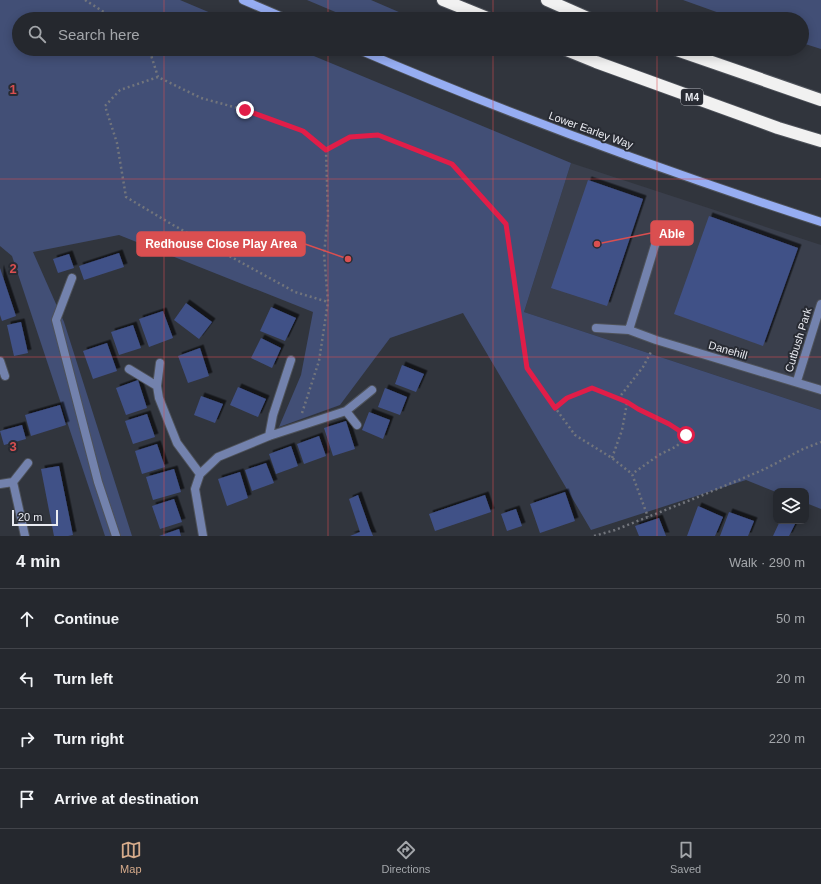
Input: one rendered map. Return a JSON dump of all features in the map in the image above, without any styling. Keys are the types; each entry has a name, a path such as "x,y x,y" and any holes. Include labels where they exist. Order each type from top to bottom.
{"highway":[{"path":"443,0 473,12"},
{"path":"548,0 575,12"},
{"name":"M4","path":"581,56 778,128 821,141"},
{"path":"694,56 821,100"}],"main road":[{"path":"243,0 271,12"},
{"name":"Lower Earley Way","path":"373,56 540,123 731,193 821,222"}],"street":[{"path":"628,330 660,229"},
{"path":"72,278 56,320 98,482 116,536"},
{"name":"Cutbush Park","path":"797,382 821,304"},
{"name":"Danehill","path":"596,328 628,330 656,340 821,390"},
{"path":"269,436 273,415 291,360"},
{"path":"0,361 5,376"},
{"path":"160,362 157,386 159,398 177,443 200,474"},
{"path":"129,369 157,386"},
{"path":"203,536 195,489 200,474 218,456 269,436 346,411 372,390"},
{"path":"346,411 356,425"},
{"path":"0,484 13,482 28,463"},
{"path":"13,482 25,536"}],"path":[{"path":"85,0 105,12"},
{"path":"151,56 158,77"},
{"path":"297,427 319,361 328,302 324,254 328,216 326,150 303,131 245,110 201,98 158,77 120,90 105,106 117,143 126,197 295,292 328,302"},
{"path":"326,150 350,137 378,135 452,164 506,224 527,368 575,435 612,458 632,474 648,517"},
{"path":"618,399 643,367 656,340"},
{"path":"555,408 567,398 592,388 627,402 669,424 686,435 677,446 658,455 632,474"},
{"path":"612,458 622,430 627,402"},
{"path":"594,536 615,530 765,469 803,449 821,442"}],"shaded area":[{"path":"0,0 180,0 208,12 12,12 12,56 314,56 571,163 524,312 821,410 821,509 809,504 809,488 773,488 773,491 746,480 591,530 463,313 390,338 340,405 279,427 301,375 313,312 119,235 33,252 64,322 132,536 105,536 12,256 0,246"},
{"path":"307,0 371,0 399,12 335,12"},
{"path":"683,0 821,0 821,49 809,45 809,12 716,12"},
{"path":"571,163 821,245 821,410 524,312"}],"building":[{"path":"588,180 643,199 607,306 551,288"},
{"path":"709,216 798,248 763,346 674,314"},
{"path":"119,253 124,267 84,280 79,266"},
{"path":"69,254 74,268 58,273 53,259"},
{"path":"0,268 16,316 2,321 0,315"},
{"path":"186,303 212,322 199,339 174,320"},
{"path":"271,307 296,318 285,341 260,331"},
{"path":"163,311 173,338 149,347 139,319"},
{"path":"21,322 28,353 14,356 7,325"},
{"path":"133,325 141,348 119,355 111,332"},
{"path":"261,338 281,348 272,368 251,358"},
{"path":"107,343 117,371 93,379 83,351"},
{"path":"200,348 209,376 188,383 178,356"},
{"path":"402,365 424,374 416,392 395,384"},
{"path":"138,380 147,408 126,415 116,388"},
{"path":"238,387 266,399 258,417 230,405"},
{"path":"385,388 407,397 400,415 378,407"},
{"path":"201,396 223,404 215,423 194,415"},
{"path":"60,405 66,425 31,436 25,415"},
{"path":"369,412 390,420 383,439 362,430"},
{"path":"147,414 155,437 133,444 125,421"},
{"path":"346,421 355,449 333,456 324,428"},
{"path":"22,425 26,439 4,445 0,431"},
{"path":"319,436 326,456 304,464 297,444"},
{"path":"157,444 165,467 142,474 135,451"},
{"path":"291,446 298,466 276,474 269,454"},
{"path":"266,463 274,483 252,491 245,470"},
{"path":"59,466 73,535 68,536 54,536 41,469"},
{"path":"174,469 181,492 153,500 146,477"},
{"path":"240,472 248,498 227,506 218,479"},
{"path":"565,492 575,521 540,533 530,504"},
{"path":"358,495 373,536 350,536 360,532 349,499"},
{"path":"485,495 491,512 435,531 429,514"},
{"path":"174,499 182,522 160,529 152,506"},
{"path":"698,506 723,517 715,536 687,536"},
{"path":"516,509 522,526 507,531 501,514"},
{"path":"729,512 754,521 748,536 720,536"},
{"path":"659,518 666,536 639,536 635,526"},
{"path":"779,524 795,524 789,536 773,536"},
{"path":"179,529 181,536 159,536"}],"place":[{"name":"Able","path":"597,244"},
{"name":"Redhouse Close Play Area","path":"348,259"}],"route":[{"path":"245,110 303,131 326,150 350,137 378,135 452,164 506,224 527,368 555,408 567,398 592,388 627,402 669,424 686,435"}]}
